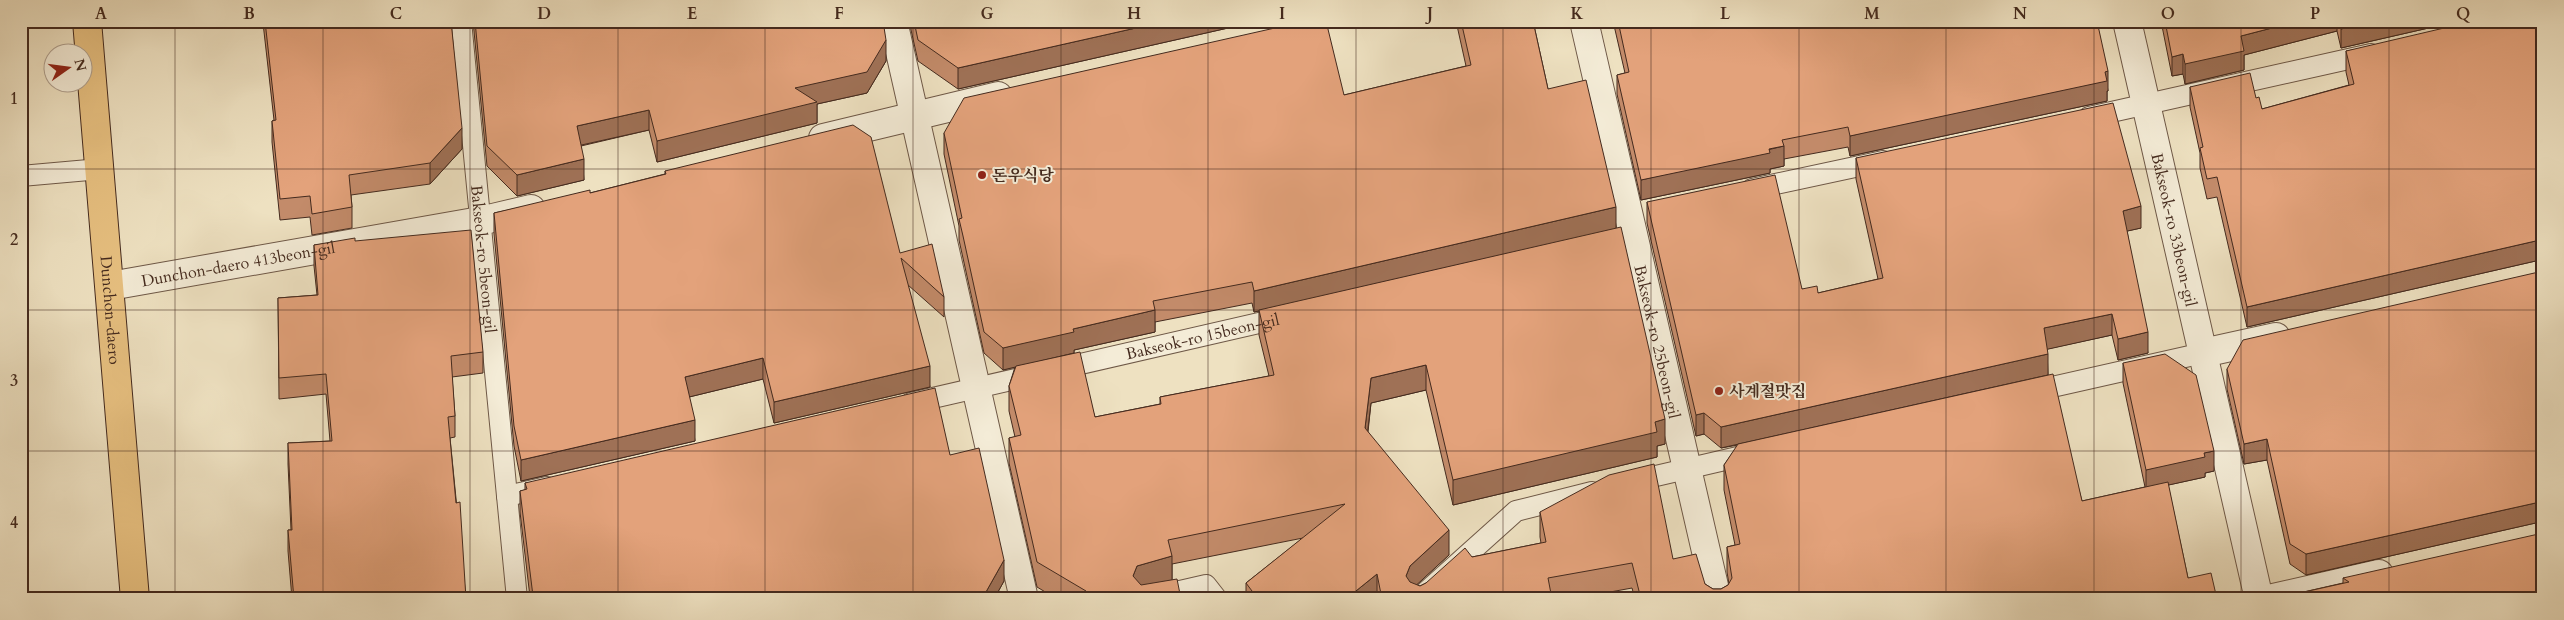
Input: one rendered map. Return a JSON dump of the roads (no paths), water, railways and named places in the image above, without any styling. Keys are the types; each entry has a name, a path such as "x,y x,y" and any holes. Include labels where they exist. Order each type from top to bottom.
{"main road":[{"name":"Dunchon-daero","path":"87,21 135,599"}],"street":[{"path":"893,21 1024,599"},
{"name":"Bakseok-ro 25beon-gil","path":"1584,21 1718,599"},
{"name":"Bakseok-ro 33beon-gil","path":"2127,21 2259,599"},
{"path":"798,144 1020,91"},
{"name":"Dunchon-daero 413beon-gil","path":"110,286 480,221 557,202"},
{"path":"2203,353 2300,331"},
{"path":"2268,599 2401,569"}],"lane":[{"name":"Bakseok-ro 5beon-gil","path":"461,21 517,599"},
{"path":"2068,121 2388,50"},
{"path":"1736,192 1902,156"},
{"path":"21,176 100,169"},
{"name":"Bakseok-ro 15beon-gil","path":"976,388 1305,313"},
{"path":"2008,396 2203,353"},
{"path":"890,408 976,388"},
{"path":"1418,599 1516,511 1687,468 1775,449"},
{"path":"507,496 564,482"},
{"path":"1145,599 1206,585 1217,599"}],"place":[{"name":"돈우식당","path":"982,175"},
{"name":"사계절맛집","path":"1719,391"}]}
